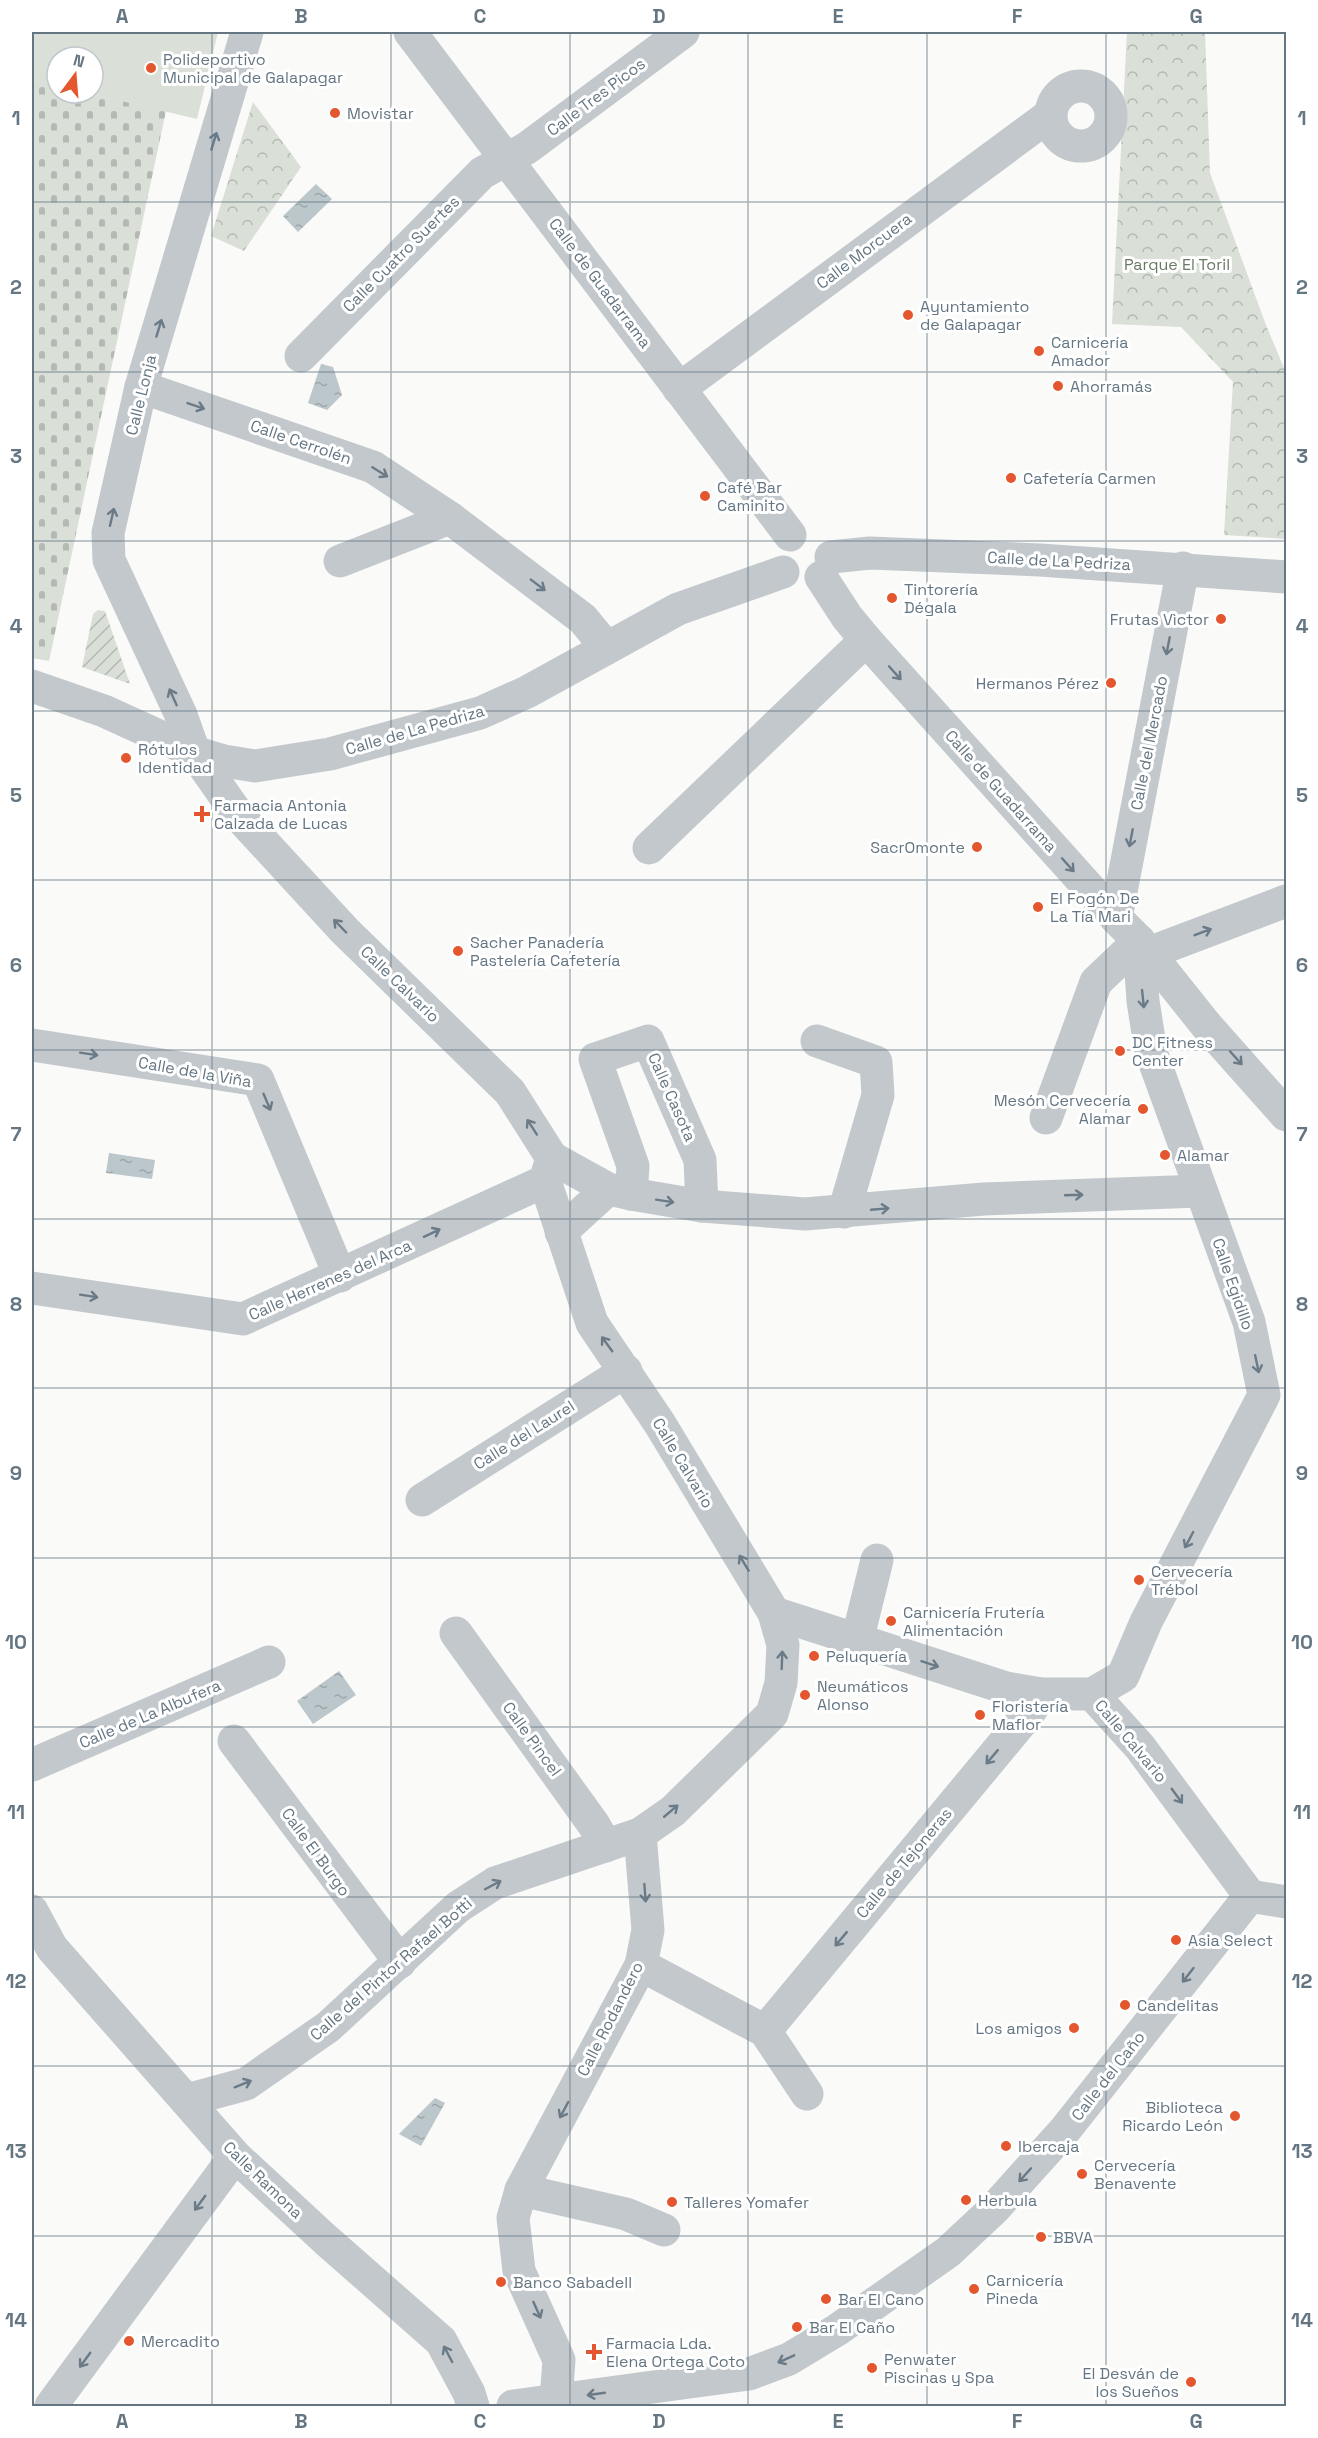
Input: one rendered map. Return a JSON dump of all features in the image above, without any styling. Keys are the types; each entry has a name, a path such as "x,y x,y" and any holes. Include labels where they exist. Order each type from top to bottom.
{"street":[{"name":"Calle Lonja","path":"194,752 181,715 109,560 108,533 141,387 247,32"},
{"name":"Calle de Guadarrama","path":"411,32 790,535"},
{"name":"Calle Tres Picos","path":"507,159 527,148 683,32"},
{"name":"Calle Morcuera","path":"679,388 1050,115"},
{"name":"Calle Cuatro Suertes","path":"301,356 482,173 507,159"},
{"name":"Calle Cerrolén","path":"141,387 373,467 450,518 583,619 606,647"},
{"path":"340,561 450,518"},
{"path":"798,531 813,532 823,537 829,546 826,567 812,582 791,579 783,572 779,562 779,552 783,542 798,531"},
{"name":"Calle de La Pedriza","path":"826,567 870,553 1183,568 1287,577"},
{"name":"Calle de Guadarrama","path":"826,567 847,617 866,640 1144,947 1206,1025 1287,1115"},
{"name":"Calle del Mercado","path":"1116,918 1183,568"},
{"name":"Calle de La Pedriza","path":"32,686 104,711 194,752 224,761 255,766 341,752 480,713 527,692 678,609 783,572"},
{"path":"649,848 866,640"},
{"name":"Calle Calvario","path":"194,752 239,816 318,902 510,1092 549,1169 561,1232 591,1323 626,1371 774,1613 1006,1688 1041,1694 1092,1694 1140,1747 1250,1896"},
{"path":"1046,1118 1096,982 1144,947 1287,901"},
{"name":"Calle Egidillo","path":"1092,1694 1123,1676 1146,1622 1275,1401 1150,1052 1143,1001 1144,947"},
{"name":"Calle Casota","path":"620,1191 633,1166 594,1059 648,1041 700,1160 702,1206"},
{"path":"817,1041 876,1062 878,1095 844,1212"},
{"name":"Calle de la Viña","path":"32,1045 258,1080 340,1276"},
{"path":"549,1169 620,1191 702,1206 805,1214 984,1199 1200,1191"},
{"name":"Calle Herrenes del Arca","path":"32,1288 243,1319 340,1276 549,1169"},
{"path":"561,1232 620,1191"},
{"name":"Calle del Laurel","path":"422,1500 626,1371"},
{"path":"857,1641 877,1560"},
{"name":"Calle del Pintor Rafael Botti","path":"186,2100 246,2084 328,2027 458,1907 495,1883 640,1834 673,1811 772,1714 781,1683 783,1645 774,1613"},
{"name":"Calle Pincel","path":"456,1633 594,1825 606,1846"},
{"name":"Calle de La Albufera","path":"32,1765 268,1662"},
{"name":"Calle de Tejoneras","path":"765,2031 1029,1713 1041,1694"},
{"name":"Calle El Burgo","path":"234,1741 400,1962"},
{"name":"Calle Rodandero","path":"556,2400 559,2360 519,2271 513,2218 521,2190 641,1965 648,1930 640,1834"},
{"path":"1250,1896 1287,1902"},
{"name":"Calle del Caño","path":"513,2406 749,2374 789,2359 837,2330 953,2248 994,2209 1065,2130 1250,1896"},
{"name":"Calle Ramona","path":"32,1911 42,1953 186,2100 235,2156 441,2341 474,2406"},
{"path":"641,1965 765,2031 807,2094"},
{"path":"51,2406 235,2156"},
{"path":"521,2190 626,2214 664,2230"}],"green space":[{"name":"Polideportivo Municipal de Galapagar","path":"32,32 218,32 197,119 105,97 105,45 45,45 45,83 32,80"},
{"name":"Parque El Toril","path":"1127,32 1205,32 1210,173 1286,373 1286,539 1224,535 1233,382 1181,327 1112,324"},
{"path":"32,80 45,83 45,105 105,105 105,97 166,111 49,661 32,658"},
{"path":"253,102 301,167 244,251 211,236"},
{"path":"98,610 105,611 130,684 82,667 93,614"}],"water":[{"path":"316,184 332,199 298,232 283,216"},
{"path":"321,364 333,367 342,395 327,410 308,403"},
{"path":"109,1153 155,1160 152,1179 106,1173"},
{"path":"339,1671 356,1695 313,1724 297,1701"},
{"path":"435,2098 445,2103 421,2146 399,2134"}],"place":[{"name":"Polideportivo Municipal de Galapagar","path":"151,68"},
{"name":"Movistar","path":"335,113"},
{"name":"Ayuntamiento de Galapagar","path":"908,315"},
{"name":"Carnicería Amador","path":"1039,351"},
{"name":"Ahorramás","path":"1058,386"},
{"name":"Cafetería Carmen","path":"1011,478"},
{"name":"Café Bar Caminito","path":"705,496"},
{"name":"Tintorería Dégala","path":"892,598"},
{"name":"Frutas Vìctor","path":"1221,619"},
{"name":"Hermanos Pérez","path":"1111,683"},
{"name":"Rótulos Identidad","path":"126,758"},
{"name":"Farmacia Antonia Calzada de Lucas","path":"202,814"},
{"name":"SacrOmonte","path":"977,847"},
{"name":"El Fogón De La Tía Mari","path":"1038,907"},
{"name":"Sacher Panadería Pastelería Cafetería","path":"458,951"},
{"name":"DC Fitness Center","path":"1120,1051"},
{"name":"Mesón Cervecería Alamar","path":"1143,1109"},
{"name":"Alamar","path":"1165,1155"},
{"name":"Cervecería Trébol","path":"1139,1580"},
{"name":"Carnicería Frutería Alimentación","path":"891,1621"},
{"name":"Peluquería","path":"814,1656"},
{"name":"Neumáticos Alonso","path":"805,1695"},
{"name":"Floristería Maflor","path":"980,1715"},
{"name":"Asia Select","path":"1176,1940"},
{"name":"Candelitas","path":"1125,2005"},
{"name":"Los amigos","path":"1074,2028"},
{"name":"Biblioteca Ricardo León","path":"1235,2116"},
{"name":"Ibercaja","path":"1006,2146"},
{"name":"Cervecería Benavente","path":"1082,2174"},
{"name":"Herbula","path":"966,2200"},
{"name":"Talleres Yomafer","path":"672,2202"},
{"name":"BBVA","path":"1041,2237"},
{"name":"Banco Sabadell","path":"501,2282"},
{"name":"Carnicería Pineda","path":"974,2289"},
{"name":"Bar El Cano","path":"826,2299"},
{"name":"Bar El Caño","path":"797,2327"},
{"name":"Mercadito","path":"129,2341"},
{"name":"Farmacia Lda. Elena Ortega Coto","path":"594,2352"},
{"name":"Penwater Piscinas y Spa","path":"872,2368"},
{"name":"El Desván de los Sueños","path":"1191,2382"}]}
